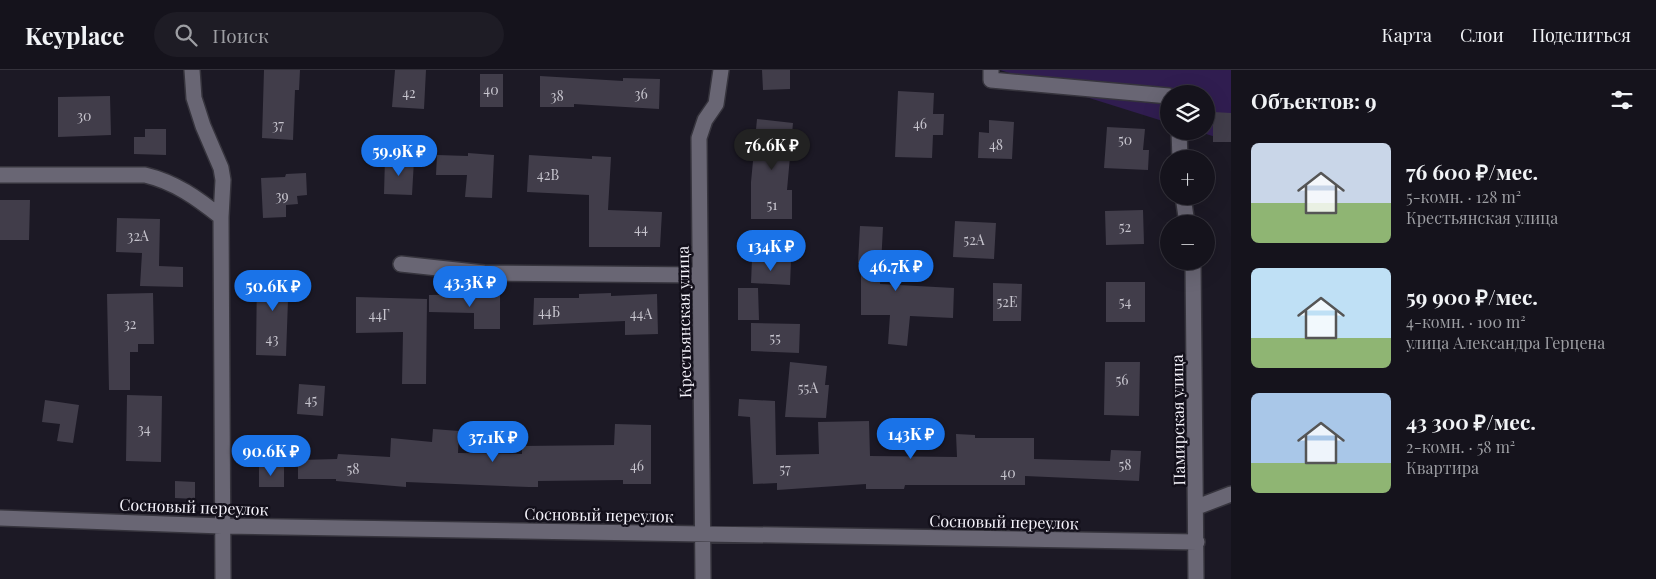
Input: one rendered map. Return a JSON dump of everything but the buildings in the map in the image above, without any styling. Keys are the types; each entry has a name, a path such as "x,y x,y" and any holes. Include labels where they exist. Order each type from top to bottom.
{"street":[{"path":"192,70 194,98 203,126 221,168 223,180 221,217 223,579"},
{"name":"Крестьянская улица","path":"703,579 699,138 705,120 716,104 721,70"},
{"path":"991,70 992,80 1160,95"},
{"path":"0,175 145,175 165,180 180,187 221,217"},
{"path":"401,264 484,273 700,276"},
{"name":"Памирская улица","path":"1193,270 1197,507 1196,579"},
{"path":"1197,507 1231,494"},
{"name":"Сосновый переулок","path":"0,518 222,526 1197,542"}],"shaded area":[{"path":"1000,70 1231,70 1231,142 1215,137 1215,85 1160,85 1160,120"}]}
